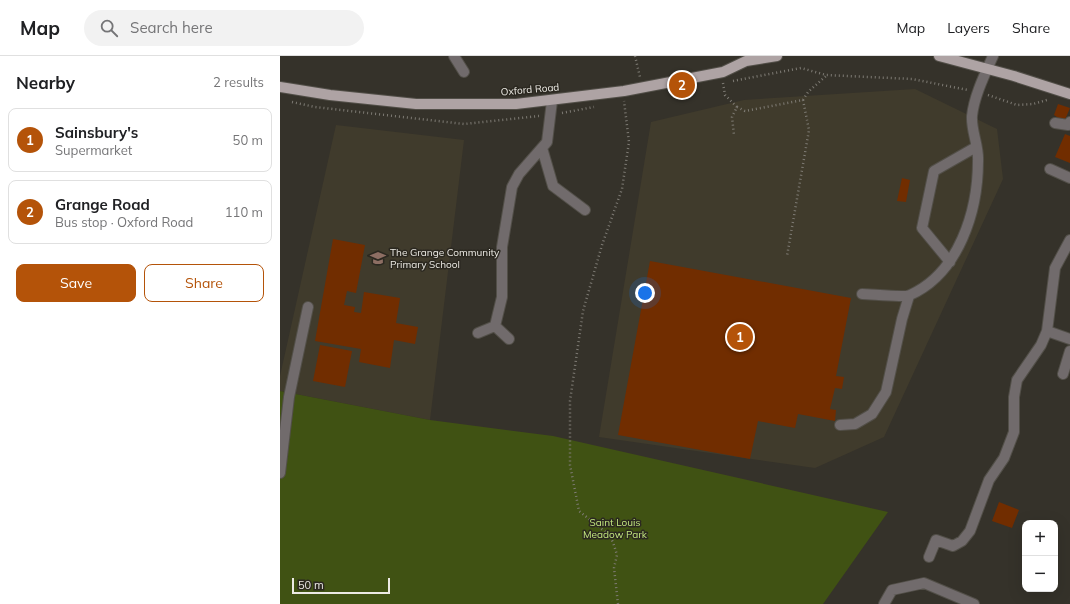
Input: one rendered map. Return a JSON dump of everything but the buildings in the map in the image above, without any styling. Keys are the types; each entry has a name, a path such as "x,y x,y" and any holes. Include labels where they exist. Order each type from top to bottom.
{"main road":[{"name":"Oxford Road","path":"280,87 337,96 416,104 516,104 724,77 745,59 777,56"},
{"path":"939,56 1014,76 1070,94"}],"street":[{"path":"454,56 464,72"},
{"path":"862,294 909,296 930,282 950,262 960,245 970,213 977,177 978,160 972,117 979,92 993,56"},
{"path":"495,326 502,297 502,247 512,187 519,174 542,148 548,137 552,100"},
{"path":"1055,123 1068,125 1070,122"},
{"path":"950,262 922,228 934,171 976,147"},
{"path":"542,148 553,186 584,210"},
{"path":"1050,170 1070,178"},
{"path":"929,557 936,540 953,546 962,542 970,531 988,480 1004,458 1014,432 1014,397 1016,380 1042,345 1047,331 1055,268 1070,240"},
{"path":"840,425 855,424 872,414 886,392 902,319 909,296"},
{"path":"280,473 289,397 308,307"},
{"path":"478,333 495,326"},
{"path":"495,326 509,339"},
{"path":"1047,331 1070,339"},
{"path":"1063,374 1070,351"},
{"path":"884,604 892,590 924,583 974,604"}],"path":[{"path":"635,56 642,87"},
{"path":"731,81 801,68 826,75 912,79 979,92 1017,105 1033,104 1044,99 1051,101"},
{"path":"787,256 809,130 803,100 808,92 826,75"},
{"path":"716,84 724,77"},
{"path":"724,77 725,95 737,108 745,111 803,100"},
{"path":"618,604 614,568 616,555 613,542 608,534 579,511 570,465 570,402 583,311 602,245 622,189 629,142 624,91"},
{"path":"619,103 632,101"},
{"path":"734,135 732,117 737,108"}],"shaded area":[{"path":"915,89 997,129 1003,179 884,437 815,468 599,437 651,122 744,100"},
{"name":"The Grange Community Primary School","path":"336,125 464,140 430,420 280,391 280,376"}],"green space":[{"name":"Saint Louis Meadow Park","path":"280,391 430,420 553,436 888,512 823,604 280,604"}],"place":[{"name":"Grange Road","path":"682,85"},
{"name":"The Grange Community Primary School","path":"378,258"},
{"name":"Sainsbury's","path":"740,337"}]}
